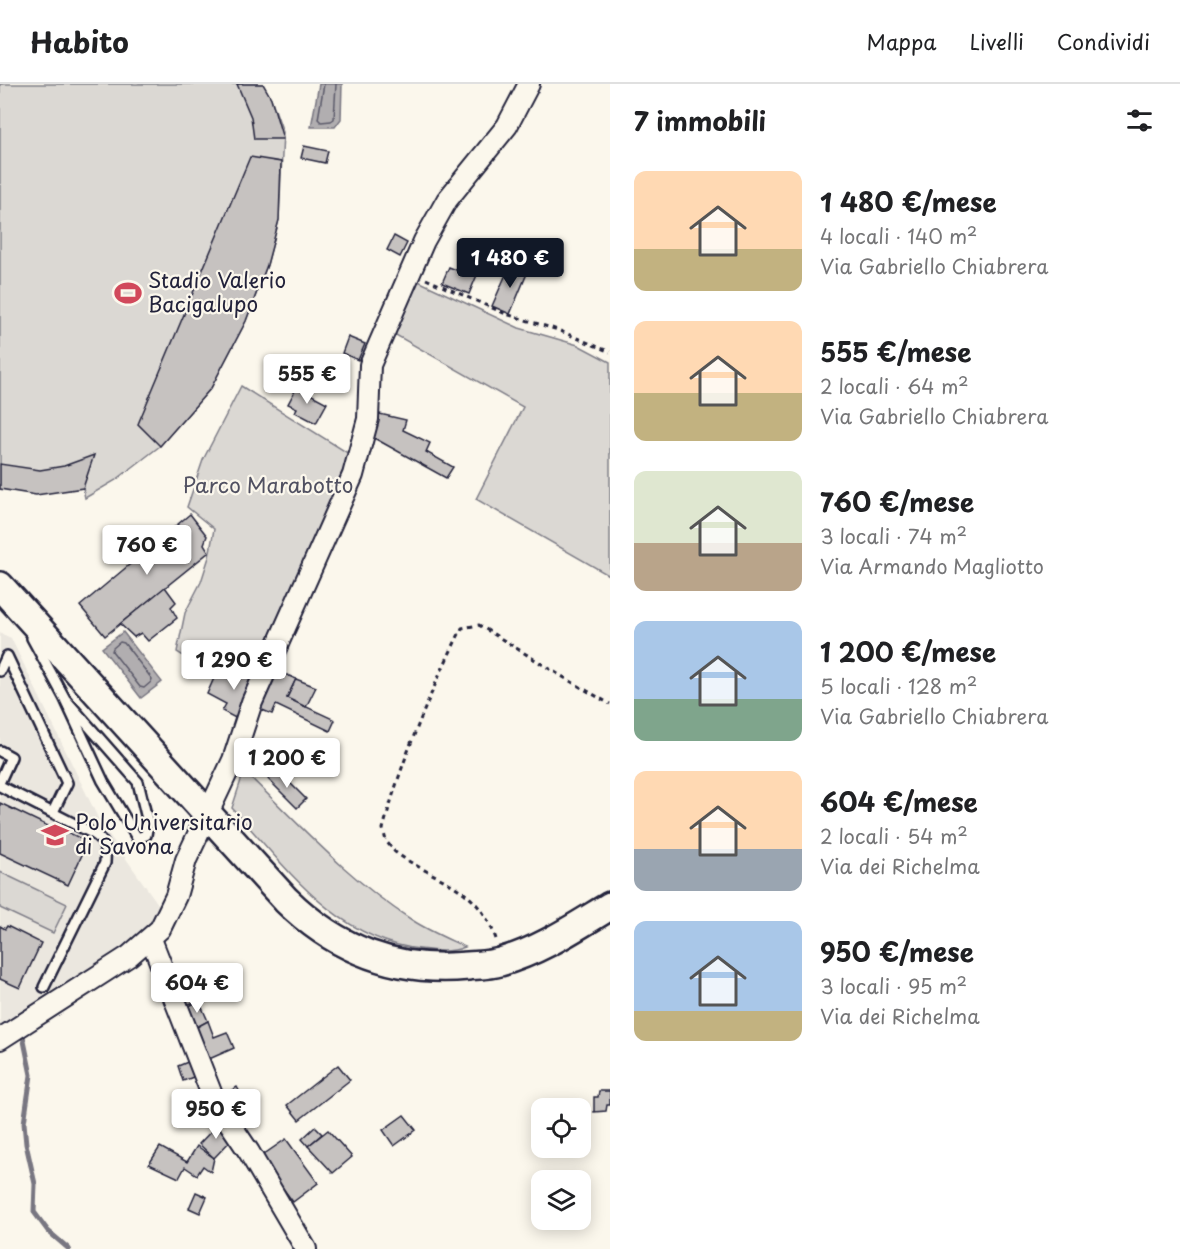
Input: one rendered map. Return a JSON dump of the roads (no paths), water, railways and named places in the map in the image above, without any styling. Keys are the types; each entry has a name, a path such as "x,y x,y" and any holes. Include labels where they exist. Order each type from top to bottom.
{"street":[{"path":"0,1039 129,956 160,929 171,908 186,860 244,732 252,702 353,475 368,419 370,365 424,241 447,200 507,126 529,84"},
{"path":"2,592 209,813 286,900 309,922 335,939 362,952 396,963 454,967 504,961 547,943 610,906"},
{"path":"151,939 214,1100 249,1152 306,1249"}],"lane":[{"path":"2,592 65,699 103,781 137,838 146,835 148,823 138,782 65,699"},
{"path":"0,671 7,657 67,783 53,812"},
{"path":"0,751 12,757 0,781"},
{"path":"0,786 101,838 106,848 105,863 44,987"}],"water":[{"path":"319,84 342,84 341,119 335,127 311,127"},
{"path":"123,632 162,682 141,698 102,648"}],"waterway":[{"path":"23,1036 31,1075 24,1123 35,1184 34,1212 48,1231 69,1249"}],"place":[{"name":"Stadio Valerio Bacigalupo","path":"128,293"},
{"name":"Polo Universitario di Savona","path":"55,835"}],"park label":[{"name":"Parco Marabotto","path":"268,486"}]}
